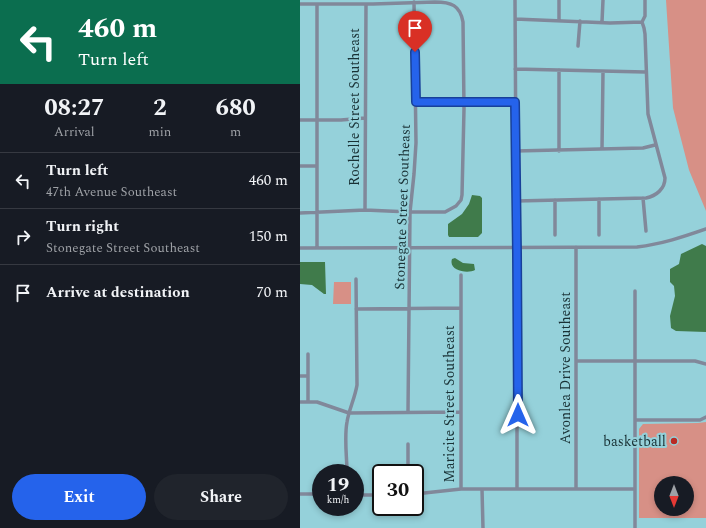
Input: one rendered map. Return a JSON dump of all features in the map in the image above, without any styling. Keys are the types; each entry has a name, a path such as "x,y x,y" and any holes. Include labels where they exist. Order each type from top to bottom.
{"street":[{"path":"515,0 518,489"},
{"path":"559,0 559,20"},
{"path":"602,22 603,0"},
{"path":"516,201 643,198 650,197 662,189 665,178 648,114 644,28 642,22 645,16 645,0"},
{"name":"Stonegate Street Southeast","path":"408,412 410,212 414,174 416,102 414,2"},
{"path":"300,4 442,2 452,5 460,11 463,22 464,102 462,195 459,203 453,209 445,212 365,210 300,213"},
{"path":"317,4 317,248"},
{"name":"Rochelle Street Southeast","path":"365,210 366,4"},
{"path":"515,19 642,22"},
{"path":"578,46 580,21"},
{"path":"515,69 645,72"},
{"path":"558,151 559,70"},
{"path":"602,149 603,72"},
{"path":"416,102 515,102"},
{"path":"300,120 365,118"},
{"path":"516,151 643,148 655,145"},
{"path":"300,166 316,166"},
{"path":"643,198 646,231"},
{"path":"599,199 599,235"},
{"path":"555,200 555,235"},
{"path":"300,248 638,247 656,245 706,229"},
{"name":"Avonlea Drive Southeast","path":"576,248 576,489"},
{"name":"Maricite Street Southeast","path":"424,493 461,489 460,275"},
{"path":"347,464 347,424 357,385 356,279"},
{"path":"635,528 636,291"},
{"path":"356,309 461,308"},
{"path":"308,354 308,402"},
{"path":"577,361 695,361 706,364"},
{"path":"300,376 308,376"},
{"path":"300,402 318,402 349,413 461,412"},
{"path":"636,420 700,420 706,417"},
{"path":"408,444 408,464"},
{"path":"461,489 635,489"},
{"path":"482,489 483,528"},
{"path":"300,494 312,494"}],"shaded area":[{"path":"666,0 706,0 706,211 689,170 673,108"},
{"path":"472,195 480,196 482,198 482,233 478,237 449,237 448,224 462,214 469,204"},
{"path":"702,244 706,246 706,332 676,331 671,328 670,316 675,296 674,286 670,282 670,269 679,264 681,254"},
{"path":"455,258 463,263 474,264 475,270 468,272 456,269 452,263 452,259"},
{"path":"300,262 325,262 326,294 312,285 300,284"},
{"path":"334,282 351,282 351,304 333,304"},
{"path":"706,422 706,518 639,518 639,429 643,424"}],"place":[{"name":"basketball","path":"674,441"}],"route":[{"path":"415,52 416,102 515,102 518,415"}]}
